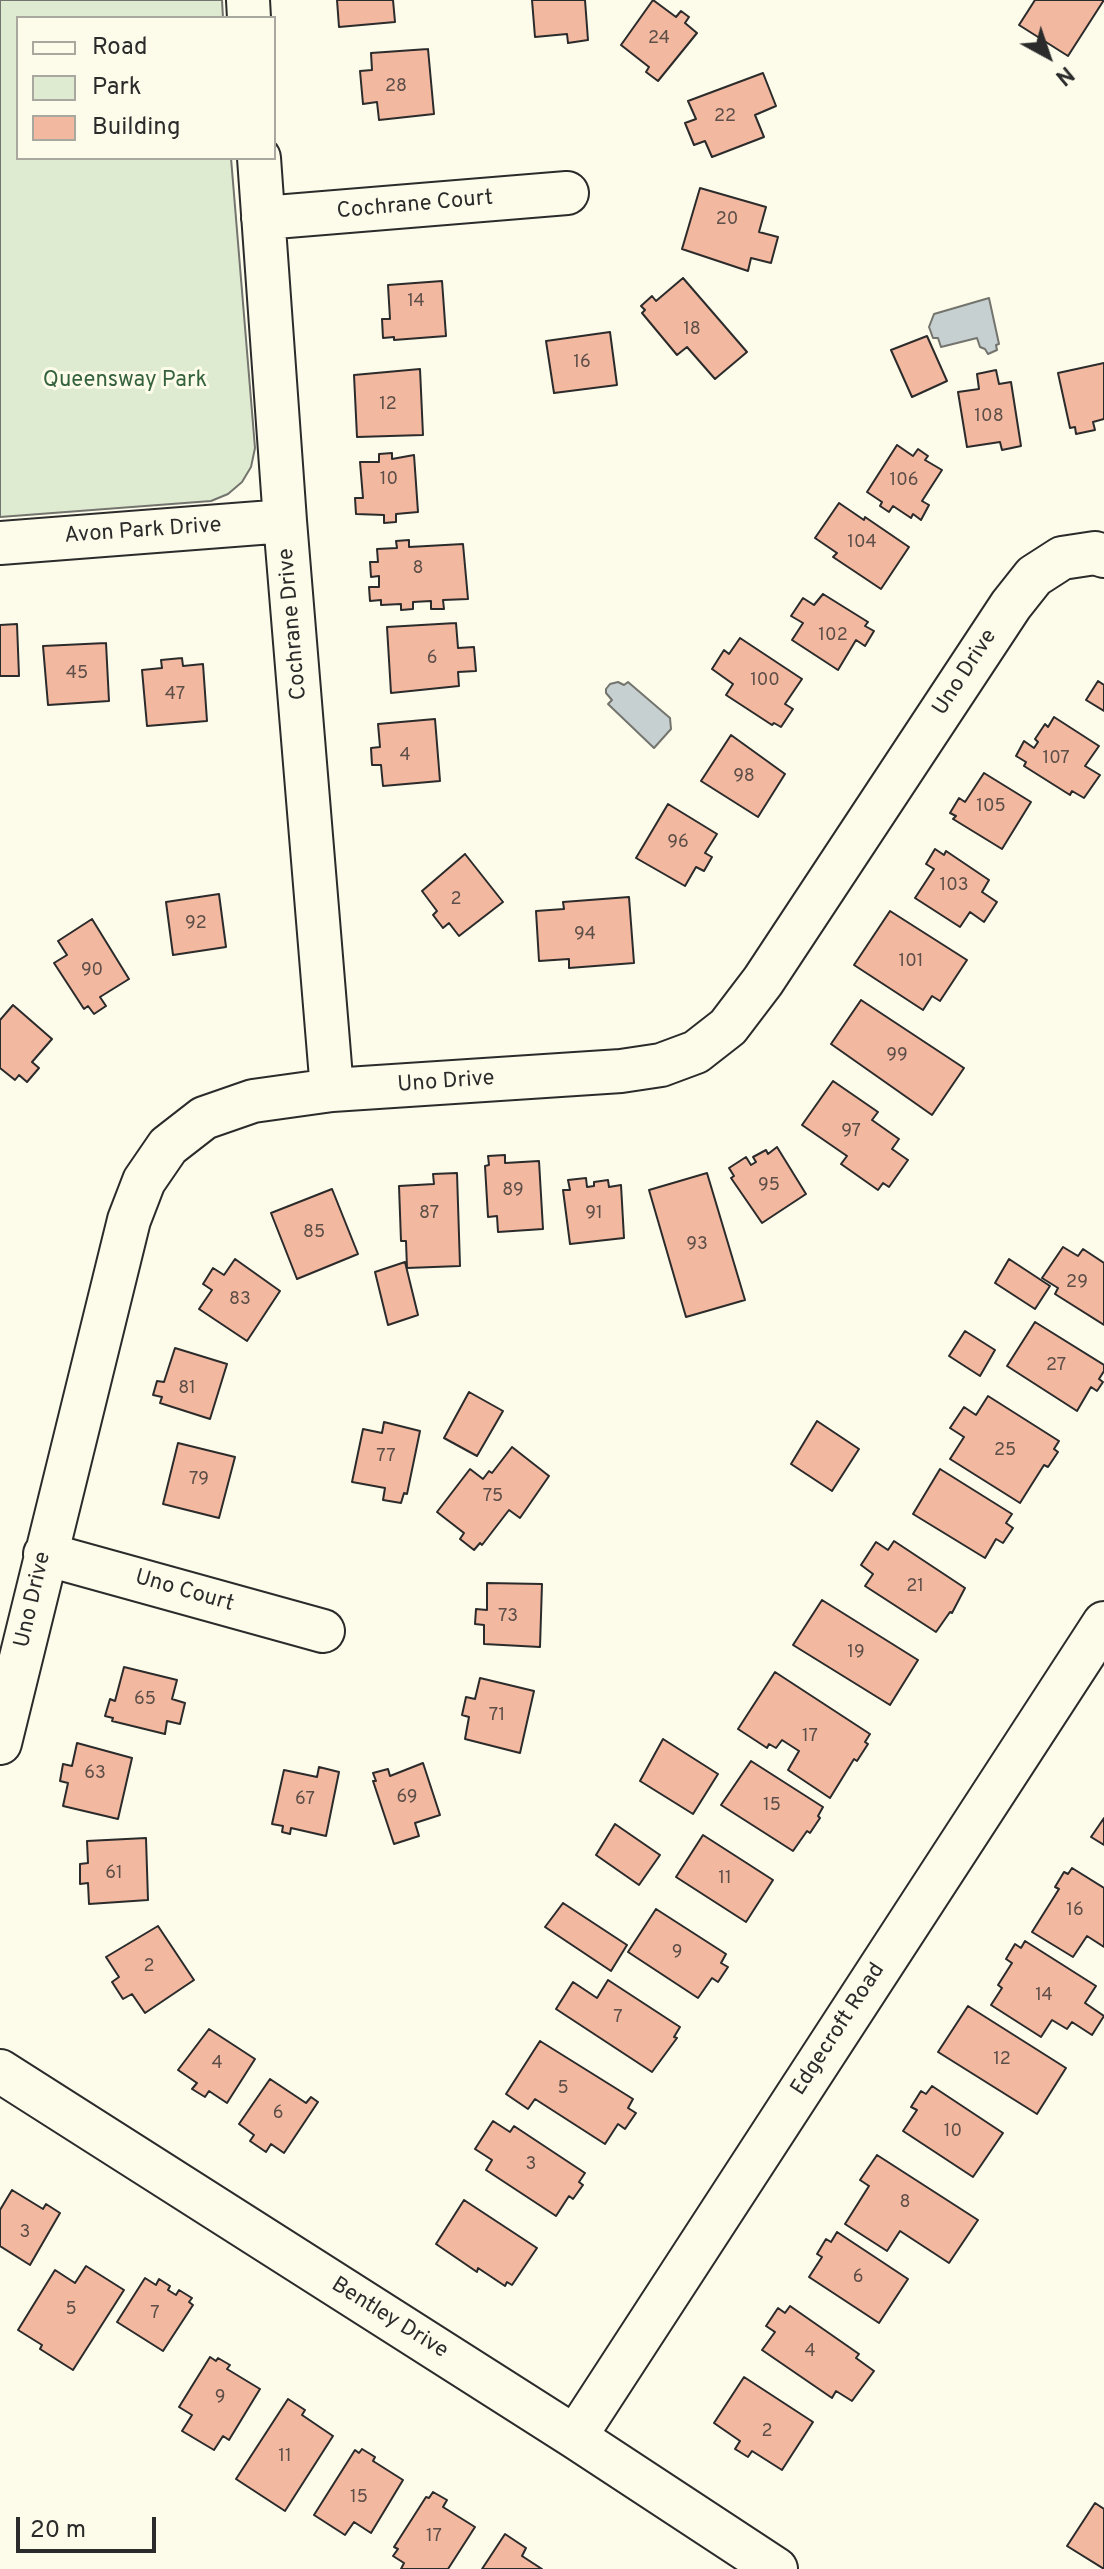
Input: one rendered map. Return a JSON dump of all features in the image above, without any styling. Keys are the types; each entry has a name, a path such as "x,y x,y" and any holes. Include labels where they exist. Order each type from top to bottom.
{"street":[{"name":"Cochrane Drive","path":"259,160 285,521 332,1090"},
{"name":"Cochrane Court","path":"263,218 567,193"},
{"name":"Avon Park Drive","path":"0,543 285,521"},
{"name":"Uno Drive","path":"0,1743 126,1232 144,1181 168,1146 204,1118 253,1101 332,1090 621,1071 661,1065 696,1052 728,1027 763,981 1011,605 1034,576 1062,558 1095,553 1104,556"},
{"name":"Uno Court","path":"45,1554 323,1631"},
{"name":"Edgecroft Road","path":"575,2437 1104,1623"},
{"name":"Bentley Drive","path":"0,2071 575,2437 776,2569"}],"green space":[{"name":"Queensway Park","path":"0,0 222,0 223,16 16,16 16,160 231,160 255,448 251,467 242,482 228,494 211,501 0,517"}],"shaded area":[{"path":"989,298 999,344 996,345 997,350 988,354 980,347 977,338 941,347 938,338 933,338 929,327 934,314"},
{"path":"618,682 624,685 628,682 670,718 671,729 654,748 608,704 612,700 606,689"}],"building":[{"path":"337,0 393,0 395,22 339,27"},
{"path":"532,0 585,0 588,40 568,43 567,34 535,37"},
{"path":"653,0 676,17 681,11 689,17 685,23 697,33 658,81 646,72 649,67 621,45"},
{"path":"1035,0 1104,0 1068,56 1019,25"},
{"path":"428,49 434,114 379,120 377,102 363,104 360,71 372,70 371,53"},
{"path":"763,73 776,106 755,115 764,137 712,157 705,141 694,145 685,123 696,119 688,101"},
{"path":"700,188 766,207 759,232 778,237 771,263 751,258 748,271 682,249"},
{"path":"683,278 747,352 715,379 687,347 677,355 642,313 645,310 641,306 652,296 656,301"},
{"path":"442,281 446,336 383,338 382,319 390,319 388,285"},
{"path":"610,332 617,385 554,393 546,341"},
{"path":"927,336 947,381 912,397 891,350"},
{"path":"1104,363 1104,419 1093,422 1095,430 1076,434 1075,427 1070,428 1058,373"},
{"path":"420,369 423,435 357,437 354,375"},
{"path":"996,370 999,384 1011,382 1021,446 1002,450 1000,442 967,447 958,392 979,389 977,374"},
{"path":"897,445 913,456 918,449 928,456 925,460 942,470 922,501 929,505 921,520 913,514 911,518 893,506 889,512 880,506 882,502 867,492"},
{"path":"392,453 392,459 414,455 418,512 396,514 396,522 384,523 384,515 356,514 355,498 363,498 360,462 379,462 379,454"},
{"path":"839,503 909,547 881,589 833,557 837,553 815,538"},
{"path":"409,540 409,547 463,544 468,599 443,600 444,609 431,609 431,601 413,602 413,609 401,610 401,604 381,605 381,600 370,601 369,587 379,587 379,576 371,577 370,562 378,562 377,549 397,548 396,541"},
{"path":"823,594 868,622 865,626 874,631 865,646 856,640 838,670 792,640 803,623 791,616 803,598 814,605"},
{"path":"456,623 458,648 474,647 476,671 458,672 459,686 391,693 387,627"},
{"path":"17,624 19,676 0,676 0,625"},
{"path":"740,638 802,679 785,704 793,709 781,727 772,725 726,695 733,684 712,669 724,650 729,654"},
{"path":"106,643 109,701 48,705 43,646"},
{"path":"182,658 183,666 203,664 207,721 147,726 142,670 162,668 161,660"},
{"path":"1098,681 1104,685 1104,711 1086,700"},
{"path":"1054,717 1099,746 1085,766 1100,775 1084,798 1072,791 1070,795 1024,766 1026,762 1016,756 1024,741 1034,748 1038,742 1035,739"},
{"path":"435,719 440,781 383,786 381,765 372,765 371,748 380,747 378,724"},
{"path":"731,735 785,774 758,817 701,781"},
{"path":"984,773 1031,802 1002,849 953,819 956,816 950,813 959,798 965,802"},
{"path":"668,804 717,834 705,853 712,857 704,871 696,867 685,886 636,858"},
{"path":"935,849 944,855 946,851 989,880 982,892 997,902 984,922 970,912 960,927 915,898 934,869 926,864"},
{"path":"465,854 503,902 459,936 449,923 443,928 433,915 437,911 422,891"},
{"path":"219,894 226,947 173,955 166,902"},
{"path":"629,897 634,963 569,968 569,959 539,961 536,911 564,909 563,902"},
{"path":"890,911 967,960 940,1001 932,996 923,1010 854,965"},
{"path":"92,919 129,979 100,997 106,1006 94,1014 88,1006 84,1009 54,963 67,955 58,941"},
{"path":"861,1000 964,1068 932,1115 831,1044"},
{"path":"13,1005 52,1039 32,1062 39,1068 27,1082 19,1075 15,1080 0,1068 0,1020"},
{"path":"833,1081 878,1112 872,1120 899,1139 892,1149 908,1160 889,1187 883,1183 878,1190 841,1164 847,1156 802,1125"},
{"path":"777,1147 806,1194 762,1223 731,1178 734,1176 729,1168 746,1157 751,1165 756,1162 753,1157 766,1150 768,1154"},
{"path":"505,1155 505,1163 539,1161 543,1229 498,1232 497,1216 488,1217 485,1166 489,1165 488,1156"},
{"path":"457,1173 460,1266 407,1268 406,1241 401,1241 399,1186 434,1184 433,1174"},
{"path":"707,1173 745,1300 686,1317 649,1190"},
{"path":"586,1178 587,1187 594,1186 594,1182 608,1180 609,1187 621,1185 624,1238 570,1244 563,1190 570,1190 568,1180"},
{"path":"332,1189 358,1254 297,1279 271,1213"},
{"path":"1063,1247 1078,1256 1083,1249 1104,1263 1104,1325 1055,1294 1058,1288 1042,1278"},
{"path":"235,1259 280,1291 247,1341 199,1309 212,1290 203,1284 213,1268 224,1275"},
{"path":"1009,1259 1050,1286 1035,1309 995,1283"},
{"path":"405,1262 418,1315 388,1325 375,1272"},
{"path":"1035,1322 1104,1365 1099,1379 1103,1382 1097,1391 1091,1387 1077,1411 1007,1366"},
{"path":"965,1331 995,1350 980,1376 949,1356"},
{"path":"175,1348 227,1364 210,1419 160,1403 162,1397 153,1395 157,1381 164,1382"},
{"path":"469,1392 503,1411 477,1456 444,1438"},
{"path":"988,1396 1059,1441 1054,1449 1058,1452 1048,1467 1044,1465 1020,1503 950,1459 964,1437 950,1428 964,1407 976,1415"},
{"path":"817,1421 859,1449 832,1491 791,1464"},
{"path":"384,1422 420,1431 407,1494 404,1493 401,1503 383,1500 385,1488 352,1482 363,1429 382,1433"},
{"path":"178,1443 235,1457 219,1518 163,1504"},
{"path":"512,1447 549,1476 520,1518 509,1510 482,1545 480,1543 474,1550 460,1539 464,1533 437,1512 470,1469 483,1479 489,1471 492,1473"},
{"path":"940,1469 1012,1514 1006,1523 1013,1528 1003,1543 996,1539 985,1558 913,1514"},
{"path":"894,1541 965,1588 952,1613 936,1632 865,1586 873,1574 861,1565 876,1542 888,1550"},
{"path":"487,1583 542,1584 540,1647 484,1644 484,1625 475,1624 476,1609 487,1610"},
{"path":"822,1600 918,1660 890,1705 793,1645"},
{"path":"124,1667 177,1680 172,1699 185,1703 180,1724 167,1721 165,1734 112,1721 113,1718 105,1716 110,1699 115,1701"},
{"path":"775,1672 870,1734 865,1742 868,1744 857,1761 854,1759 830,1798 788,1770 799,1751 782,1740 776,1748 769,1744 767,1748 738,1729"},
{"path":"480,1678 534,1691 520,1753 465,1739 469,1717 462,1715 466,1697 475,1699"},
{"path":"663,1739 718,1774 693,1814 640,1781"},
{"path":"77,1743 132,1758 118,1819 63,1806 68,1783 60,1781 63,1764 72,1766"},
{"path":"751,1761 823,1807 810,1833 807,1831 793,1851 721,1805"},
{"path":"423,1763 440,1815 415,1823 419,1836 394,1844 373,1773 388,1769 390,1776"},
{"path":"319,1767 339,1772 326,1836 291,1828 290,1834 282,1832 283,1826 272,1824 284,1770 317,1777"},
{"path":"1104,1818 1104,1845 1091,1837"},
{"path":"615,1824 660,1855 639,1885 596,1855"},
{"path":"703,1835 773,1880 746,1922 676,1877"},
{"path":"146,1838 148,1900 89,1904 88,1883 80,1884 80,1864 88,1863 87,1841"},
{"path":"1072,1868 1104,1888 1104,1947 1087,1936 1073,1957 1032,1932 1059,1889 1055,1887 1064,1872 1068,1874"},
{"path":"563,1903 627,1945 611,1971 545,1927"},
{"path":"656,1909 726,1954 721,1963 728,1967 718,1982 712,1978 698,1998 628,1952"},
{"path":"158,1926 194,1980 145,2013 132,1994 123,1999 112,1982 119,1977 106,1957"},
{"path":"1025,1941 1096,1986 1085,2003 1104,2016 1092,2035 1072,2022 1067,2029 1052,2020 1041,2037 991,2005 1002,1988 998,1985 1012,1963 1006,1959 1015,1944 1021,1948"},
{"path":"608,1980 680,2027 674,2037 677,2038 652,2072 556,2009 573,1982 597,1998"},
{"path":"968,2006 1066,2068 1037,2114 938,2052"},
{"path":"209,2029 255,2059 227,2103 209,2091 205,2097 192,2089 197,2083 178,2070"},
{"path":"540,2041 633,2099 628,2108 636,2113 625,2129 618,2124 605,2144 535,2099 528,2109 506,2094"},
{"path":"270,2079 306,2103 311,2097 318,2102 284,2153 271,2144 266,2152 250,2141 254,2135 239,2124"},
{"path":"932,2086 1003,2133 973,2177 903,2131 917,2110 911,2107 921,2091 926,2094"},
{"path":"493,2121 510,2132 514,2126 585,2173 579,2182 583,2185 573,2199 569,2196 556,2216 486,2170 492,2160 475,2149"},
{"path":"877,2155 978,2220 949,2263 900,2231 887,2251 845,2224 869,2186 860,2180"},
{"path":"12,2190 43,2209 46,2204 60,2213 30,2265 0,2246 0,2210"},
{"path":"464,2200 537,2248 512,2285 507,2282 505,2286 478,2268 477,2272 436,2244"},
{"path":"837,2232 908,2279 879,2323 809,2277 822,2257 817,2254 826,2239 831,2242"},
{"path":"86,2266 124,2290 73,2370 40,2349 42,2345 18,2330 55,2270 75,2283"},
{"path":"145,2278 156,2285 159,2279 170,2286 168,2290 176,2295 179,2290 192,2298 189,2302 193,2305 163,2351 117,2322"},
{"path":"790,2306 859,2354 856,2358 874,2371 852,2401 836,2391 832,2398 762,2350 775,2332 766,2326 778,2308 785,2313"},
{"path":"210,2357 230,2365 227,2369 260,2389 229,2440 223,2436 214,2450 182,2431 192,2415 179,2407"},
{"path":"744,2377 813,2422 782,2470 752,2451 748,2457 735,2449 740,2441 714,2423"},
{"path":"288,2399 305,2410 302,2415 333,2436 285,2511 236,2479"},
{"path":"362,2449 375,2457 373,2461 403,2480 371,2533 354,2522 345,2535 314,2515 355,2450 359,2453"},
{"path":"433,2492 447,2500 443,2507 475,2527 448,2569 401,2569 404,2563 393,2556 398,2549 394,2547 426,2497 429,2498"},
{"path":"1095,2503 1104,2509 1104,2569 1067,2546"},
{"path":"505,2534 526,2548 522,2556 542,2569 482,2569"}]}
